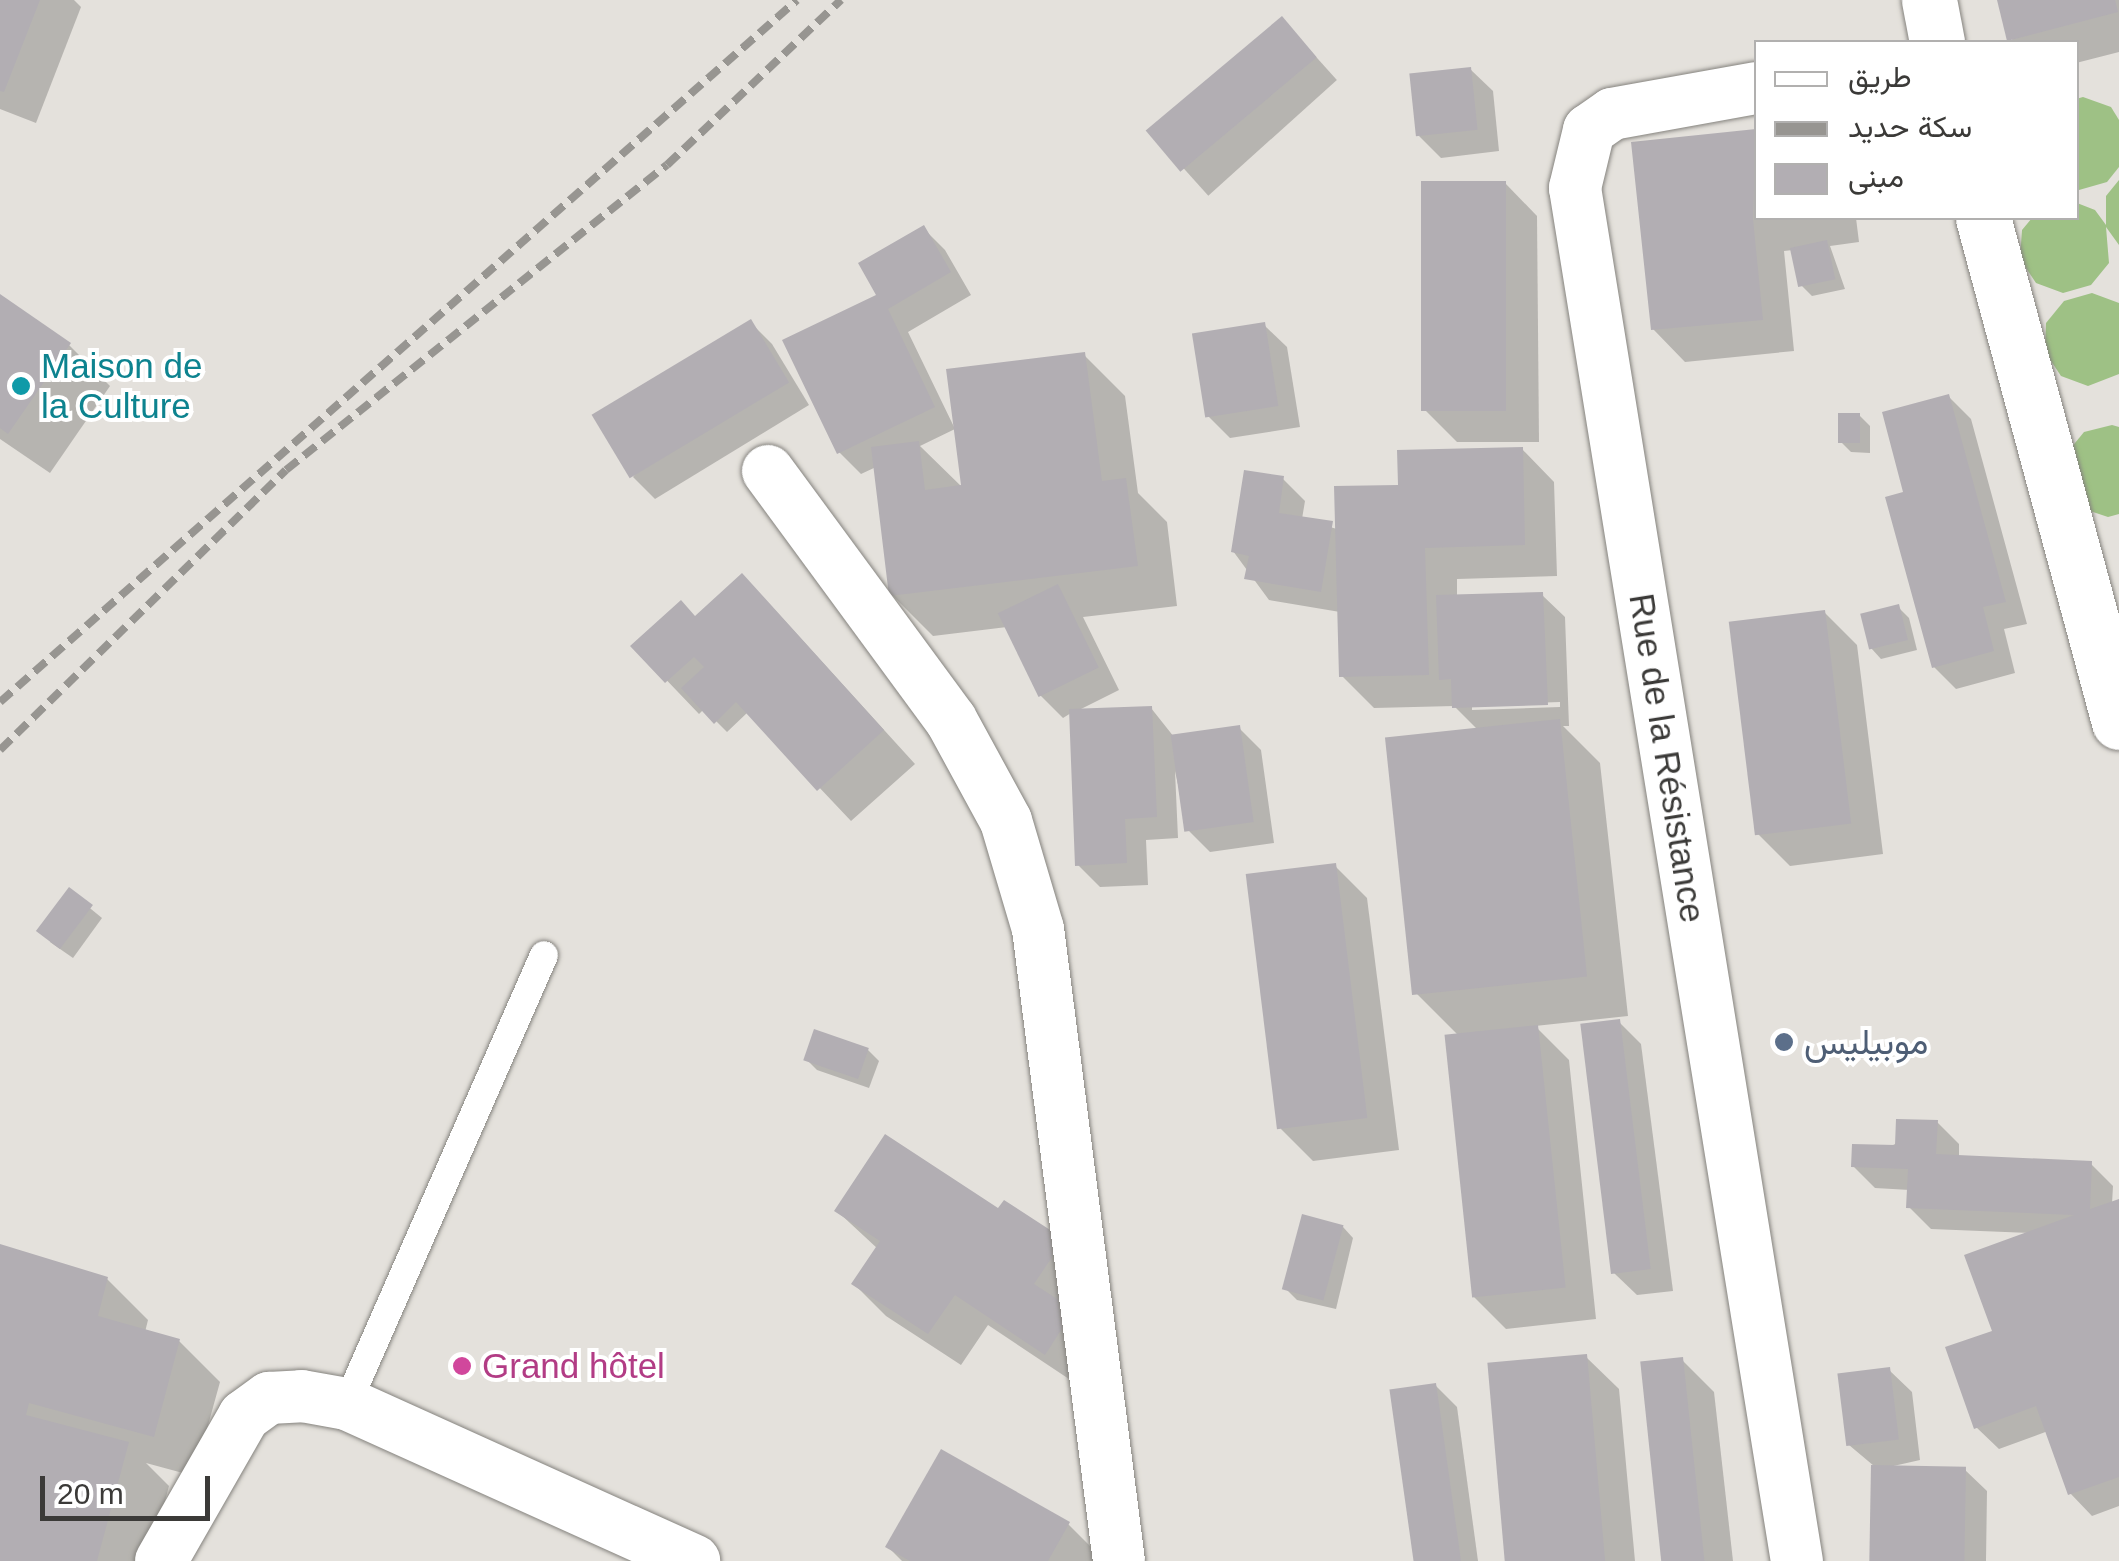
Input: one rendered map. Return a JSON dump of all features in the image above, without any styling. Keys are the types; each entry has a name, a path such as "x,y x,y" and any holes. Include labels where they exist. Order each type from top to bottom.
{"main road":[{"path":"1929,0 1937,40"},
{"path":"1984,220 2117,705"}],"street":[{"name":"Rue de la Résistance","path":"1754,88 1612,114 1588,130 1575,188 1797,1561"},
{"path":"768,471 952,720 1006,822 1038,928 1120,1561"},
{"path":"161,1561 244,1416 269,1398 347,1404 694,1561"}],"lane":[{"path":"347,1404 544,955"}],"green space":[{"path":"2079,98 2111,107 2119,120 2119,167 2107,182 2079,190"},
{"path":"2119,180 2119,245 2106,227 2109,263 2091,285 2063,293 2036,283 2020,259 2022,230 2030,220 2079,220 2079,204 2095,210 2106,225 2106,196"},
{"path":"2092,293 2119,303 2119,374 2088,386 2061,376 2045,352 2046,323 2064,301"},
{"path":"2119,427 2119,514 2108,517 2081,508 2066,454 2084,432"}],"building":[{"path":"0,0 40,0 4,92 0,91"},
{"path":"1997,0 2115,0 2118,12 2007,40"},
{"path":"1282,16 1317,57 1180,172 1146,130"},
{"path":"1471,67 1478,130 1416,136 1409,73"},
{"path":"1754,129 1753,219 1763,320 1651,330 1631,142"},
{"path":"1421,181 1506,181 1506,411 1421,411"},
{"path":"924,225 951,272 888,309 935,407 837,454 782,340 876,295 858,263"},
{"path":"1827,240 1835,279 1798,287 1790,248"},
{"name":"Maison de la Culture","path":"0,294 71,343 8,434 0,428"},
{"path":"751,319 789,382 630,478 592,415"},
{"path":"1265,322 1278,406 1205,418 1192,334"},
{"path":"1085,352 1102,481 1126,478 1138,566 889,596 871,447 919,441 925,490 961,485 946,369"},
{"path":"1949,394 2006,602 1983,607 1994,651 1932,668 1885,497 1903,492 1882,412"},
{"path":"1838,413 1860,413 1860,443 1838,443"},
{"path":"1523,447 1525,545 1425,548 1429,675 1339,677 1334,486 1398,485 1397,450"},
{"path":"1244,470 1284,476 1279,513 1333,521 1321,592 1244,579 1249,556 1231,552"},
{"path":"742,573 884,730 817,791 736,702 714,724 681,688 704,667 694,657 665,683 630,646 681,600 695,616"},
{"path":"1058,584 1099,668 1039,697 998,613"},
{"path":"1543,592 1548,705 1452,708 1451,679 1439,680 1436,595"},
{"path":"1899,604 1908,640 1869,650 1860,614"},
{"path":"1825,610 1851,823 1755,835 1729,622"},
{"path":"1152,706 1157,817 1125,819 1127,863 1075,866 1069,709"},
{"path":"1560,719 1587,977 1412,995 1385,737"},
{"path":"1240,725 1254,822 1184,832 1171,735"},
{"path":"1336,863 1367,1118 1277,1129 1246,874"},
{"path":"69,887 93,905 60,949 36,931"},
{"path":"1620,1019 1651,1269 1611,1274 1580,1024"},
{"path":"1538,1025 1566,1288 1472,1297 1445,1035"},
{"path":"814,1029 869,1048 858,1079 803,1060"},
{"path":"1896,1119 1938,1120 1936,1154 2092,1161 2090,1209 2119,1199 2119,1477 2068,1495 2036,1406 1974,1429 1945,1347 1992,1331 1964,1255 2074,1215 1906,1208 1908,1169 1851,1167 1852,1144 1895,1145"},
{"path":"885,1134 998,1208 1004,1200 1064,1239 1034,1284 1074,1310 1045,1355 955,1295 928,1334 851,1284 880,1241 834,1211"},
{"path":"1302,1214 1344,1225 1323,1300 1282,1289"},
{"path":"0,1244 108,1277 98,1316 180,1339 154,1437 29,1403 26,1415 129,1442 97,1561 0,1561"},
{"path":"1587,1354 1605,1561 1505,1561 1487,1363"},
{"path":"1683,1357 1704,1561 1661,1561 1640,1361"},
{"path":"1890,1367 1899,1439 1846,1446 1837,1373"},
{"path":"1436,1383 1461,1561 1414,1561 1389,1390"},
{"path":"941,1449 1070,1522 1048,1561 910,1561 885,1547"},
{"path":"1871,1465 1966,1467 1964,1561 1869,1561"}],"railway":[{"path":"0,702 797,0"},
{"path":"0,750 286,470 667,165 841,0"}],"place":[{"name":"Maison de la Culture","path":"21,386"},
{"name":"موبيليس","path":"1784,1042"},
{"name":"Grand hôtel","path":"462,1366"}]}
